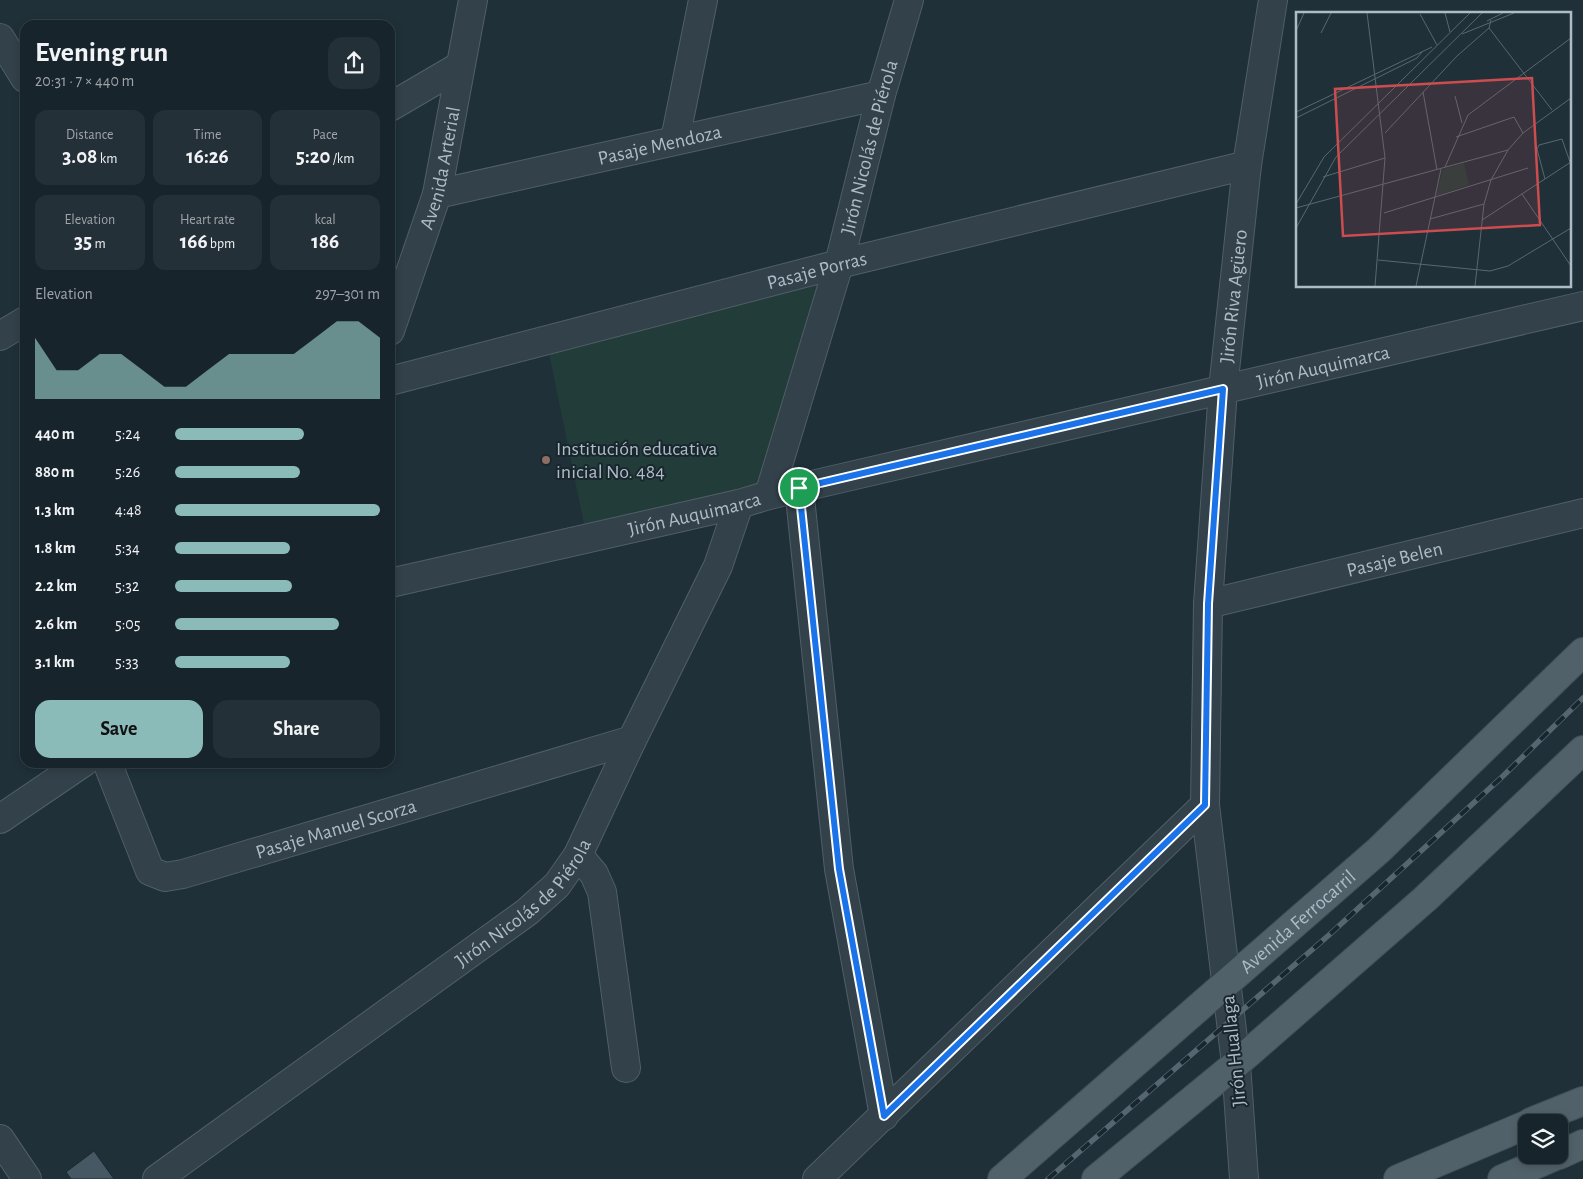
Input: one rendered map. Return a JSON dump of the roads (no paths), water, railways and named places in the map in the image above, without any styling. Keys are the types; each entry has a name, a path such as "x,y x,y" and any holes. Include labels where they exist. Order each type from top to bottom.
{"main road":[{"name":"Avenida Ferrocarril","path":"1002,1179 1379,850 1583,652"},
{"path":"1096,1179 1236,1064 1425,898 1583,750"},
{"path":"1551,1114 1583,1101"},
{"path":"1398,1179 1518,1128"},
{"path":"1568,1151 1583,1144"},
{"path":"1502,1179 1537,1164"}],"street":[{"name":"Avenida Arterial","path":"395,316 437,194 472,0"},
{"path":"675,140 703,0"},
{"name":"Jirón Nicolás de Piérola","path":"769,494 839,264 881,95 909,0"},
{"name":"Jirón Riva Agüero","path":"1205,805 1208,604 1223,389 1247,164 1273,0"},
{"path":"0,38 20,70"},
{"path":"395,105 460,66"},
{"name":"Pasaje Mendoza","path":"437,194 881,95"},
{"name":"Pasaje Porras","path":"395,380 839,264 1247,164"},
{"name":"Jirón Auquimarca","path":"395,582 739,504 769,494 1583,306"},
{"path":"0,336 20,324"},
{"path":"799,488 839,869 884,1116"},
{"name":"Jirón Nicolás de Piérola","path":"157,1179 527,912 557,885 578,855 632,740 718,566 739,504"},
{"name":"Pasaje Belen","path":"1208,604 1583,512"},
{"name":"Pasaje Manuel Scorza","path":"109,768 150,871 165,877 183,874 632,740"},
{"path":"0,819 75,768"},
{"path":"817,1179 1205,805"},
{"name":"Jirón Huallaga","path":"1205,805 1236,1064 1244,1179"},
{"path":"578,855 594,874 602,892 626,1068"},
{"path":"0,1139 27,1179"}],"railway":[{"path":"1048,1179 1329,935 1502,777 1583,698"}],"place":[{"name":"Institución educativa inicial No. 484","path":"546,460"}]}
